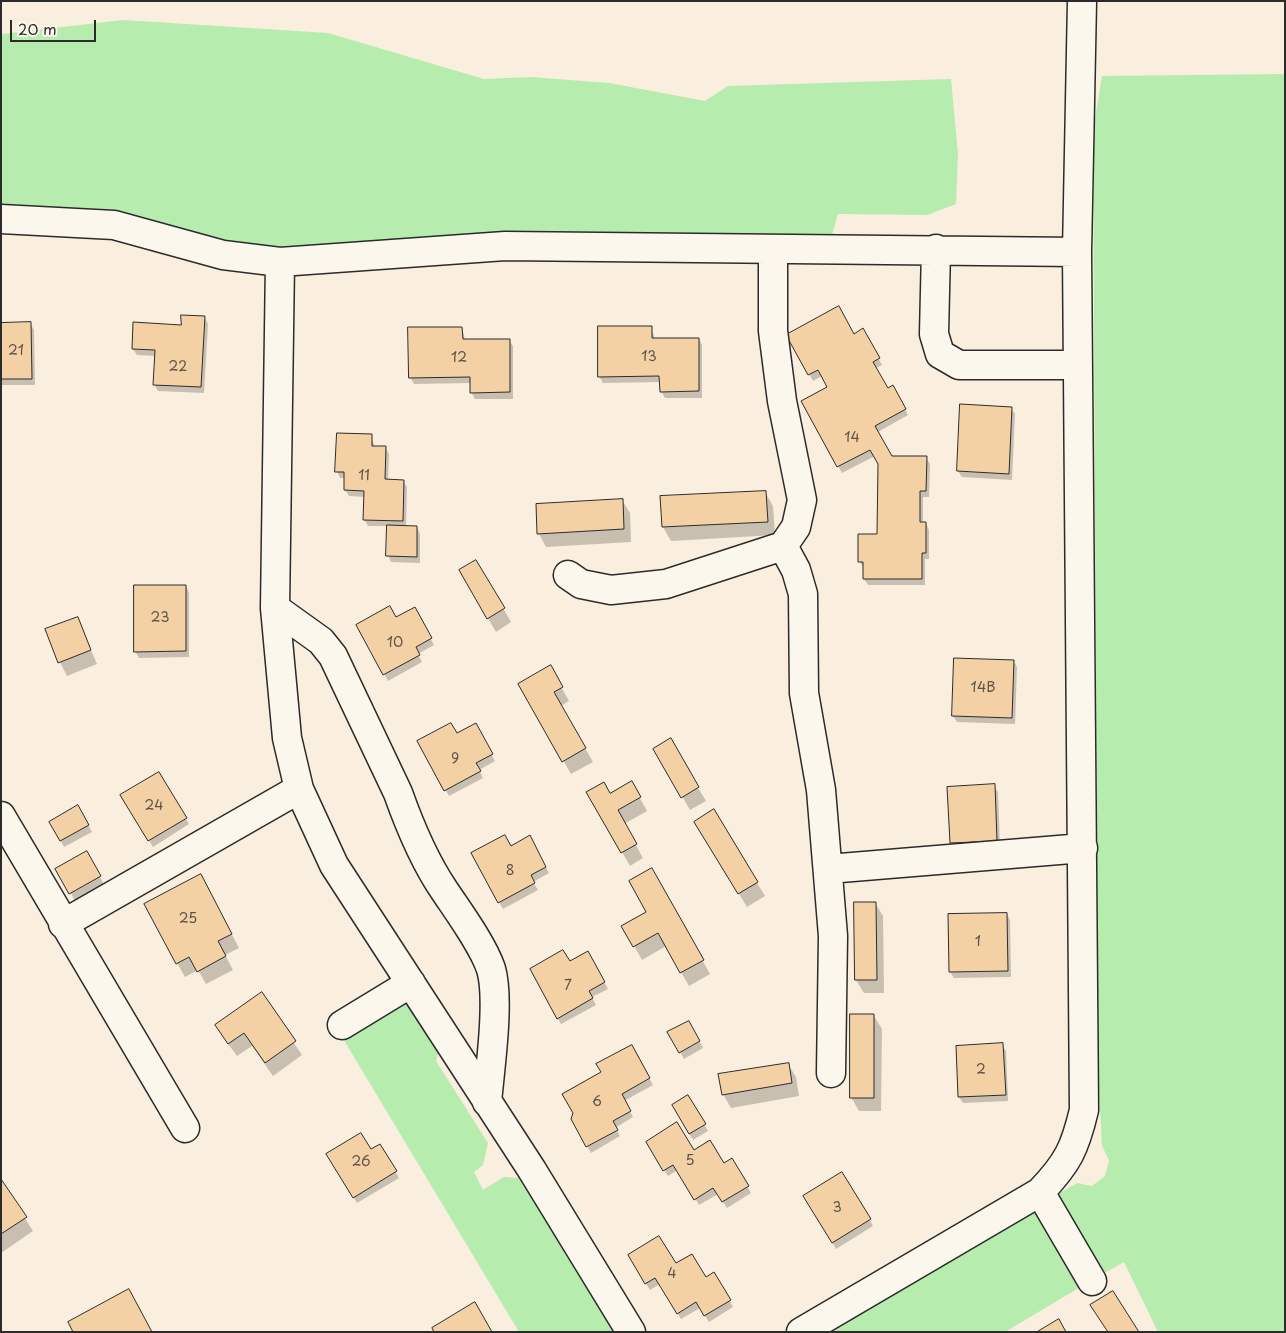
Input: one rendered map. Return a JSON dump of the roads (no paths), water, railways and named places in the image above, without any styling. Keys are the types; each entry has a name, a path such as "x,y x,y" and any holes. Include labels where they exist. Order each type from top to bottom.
{"street":[{"path":"801,1332 1040,1192 1063,1168 1077,1140 1084,1110 1077,252 1082,1"},
{"path":"1,220 114,225 223,254 280,262 505,246 936,249 1077,252"},
{"path":"568,575 581,584 610,590 666,584 782,546 796,527 802,500 782,401 772,331 773,249"},
{"path":"936,249 934,334 940,354 959,365 1078,366"},
{"path":"280,262 275,608 287,738 299,790 334,865 532,1170 630,1332"},
{"path":"782,546 796,570 803,594 804,692 821,790 833,936 831,1074"},
{"path":"275,608 321,642 333,656 398,793 406,816 443,888 462,914 491,969 494,998 487,1102"},
{"path":"63,924 299,790"},
{"path":"1,816 185,1128"},
{"path":"828,869 1083,848"},
{"path":"342,1025 411,983"},
{"path":"1040,1192 1092,1281"}]}
